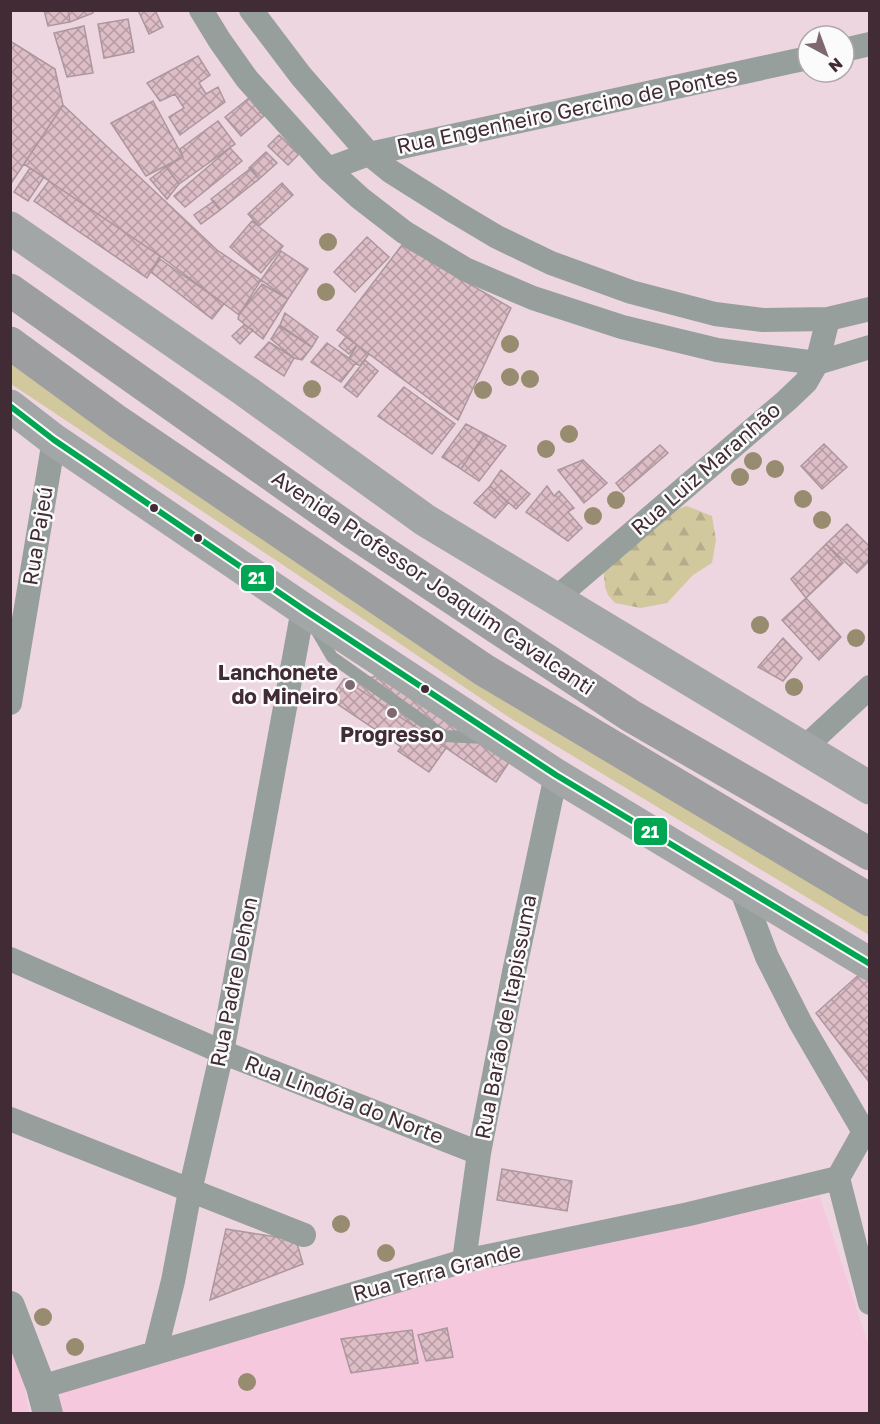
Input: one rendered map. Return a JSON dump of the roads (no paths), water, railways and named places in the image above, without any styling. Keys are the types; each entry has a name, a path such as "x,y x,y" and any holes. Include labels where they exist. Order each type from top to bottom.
{"highway":[{"name":"Avenida Professor Joaquim Cavalcanti","path":"10,290 354,534 602,697 870,854"},
{"name":"Avenida Professor Joaquim Cavalcanti","path":"10,343 118,422 484,670 870,900"}],"main road":[{"path":"10,228 244,390 425,520 870,788"},
{"path":"10,406 54,440 304,610 502,740 556,775 870,964"}],"street":[{"path":"201,10 247,79 328,169 360,198 404,232 465,269 533,298 622,327 717,350 817,363 870,347"},
{"path":"251,10 301,76 369,154 390,171 497,237 551,263 631,292 715,314 763,320 828,319 870,309"},
{"name":"Rua Engenheiro Gercino de Pontes","path":"328,169 369,154 796,61"},
{"name":"Rua Luiz Maranhão","path":"555,599 806,382 817,363 828,319"},
{"name":"Rua Pajeú","path":"10,703 54,440"},
{"name":"Rua Padre Dehon","path":"155,1353 173,1281 190,1191 222,1052 304,610"},
{"path":"804,748 870,687"},
{"name":"Rua Barão de Itapissuma","path":"464,1261 479,1153 514,972 556,775"},
{"path":"740,886 767,957 800,1022 867,1129 838,1178 870,1303"},
{"name":"Rua Lindóia do Norte","path":"10,960 222,1052 479,1153"},
{"path":"10,1119 304,1235"},
{"name":"Rua Terra Grande","path":"45,1400 155,1353 464,1261 689,1214 838,1178"},
{"path":"10,1306 45,1400"}],"place":[{"name":"Lanchonete do Mineiro","path":"350,685"},
{"name":"Progresso","path":"392,713"}]}
